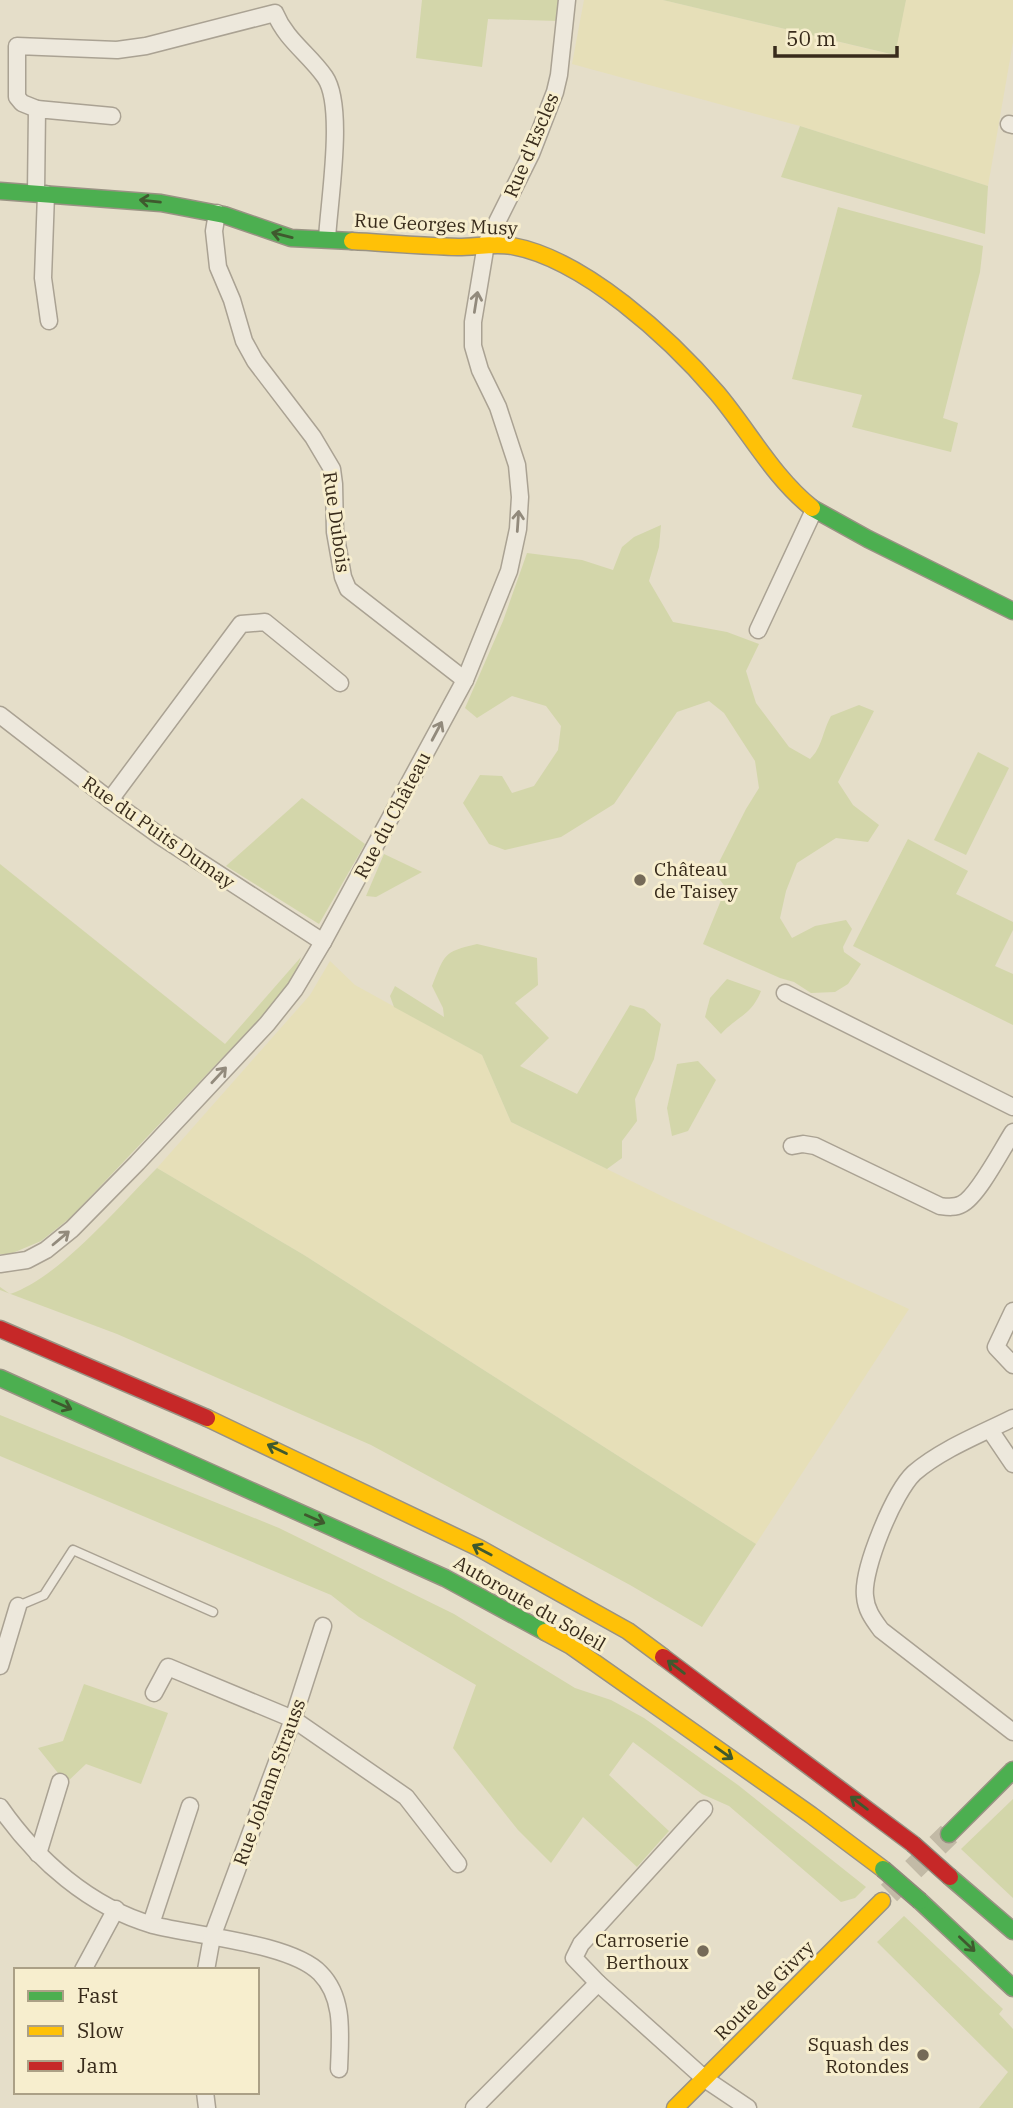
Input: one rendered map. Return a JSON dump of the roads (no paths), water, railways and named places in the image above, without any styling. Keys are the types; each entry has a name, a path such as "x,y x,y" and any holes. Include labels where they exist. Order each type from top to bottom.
{"main road":[{"name":"Rue Georges Musy","path":"0,191 153,200 218,213 291,238 461,247 486,244 516,247 551,258 590,279 626,307 710,384 782,477 814,510 1013,611"},
{"name":"Autoroute du Soleil","path":"0,1329 243,1433 479,1548 628,1631 913,1844 1013,1931"},
{"name":"Autoroute du Soleil","path":"0,1378 445,1578 571,1646 778,1791 883,1869 1013,1987"},
{"path":"949,1834 1013,1770"},
{"name":"Route de Givry","path":"675,2108 882,1901"}],"street":[{"name":"Rue d'Escles","path":"486,244 531,154 549,110 559,75 568,0"},
{"path":"112,116 37,109 22,103 17,97 17,46 117,50 146,46 274,7 281,29 324,76 332,90 336,112 327,239"},
{"path":"37,109 43,278 49,321"},
{"name":"Rue Dubois","path":"218,213 214,231 218,267 232,300 244,341 255,361 313,437 332,469 335,532 343,577 348,589 465,680"},
{"name":"Rue du Château","path":"0,1264 27,1260 46,1250 72,1229 267,1024 295,989 323,943 465,680 509,571 518,529 517,466 509,435 480,370 473,346 472,322 486,244"},
{"path":"758,630 814,510"},
{"path":"110,800 242,624 265,622 340,683"},
{"name":"Rue du Puits Dumay","path":"0,715 171,844 323,943"},
{"path":"785,993 1013,1107"},
{"path":"792,1146 815,1146 940,1206 951,1207 962,1204 972,1196 1013,1132"},
{"path":"1013,1311 996,1347 1013,1366"},
{"path":"1013,1418 945,1453 905,1482 884,1522 865,1583 869,1612 881,1630 1013,1732"},
{"path":"990,1430 1013,1464"},
{"path":"0,1666 18,1606"},
{"name":"Rue Johann Strauss","path":"206,1968 212,1937 293,1719 323,1626"},
{"path":"154,1693 168,1667 293,1719 406,1797 458,1864"},
{"path":"38,1854 60,1782"},
{"path":"151,1924 190,1806"},
{"path":"705,1809 575,1952 574,1958 577,1964 705,2079 748,2108"},
{"path":"5,1814 25,1842 38,1854 71,1882 116,1909 151,1924 283,1952 304,1960 320,1973 331,1987 338,2006 340,2069"},
{"path":"0,1835 5,1814"},
{"path":"84,1968 116,1909"},
{"path":"474,2108 598,1983"}],"lane":[{"path":"18,1606 44,1595 73,1550 213,1612"}],"tunnel":[{"path":"889,1893 949,1834"}],"place":[{"name":"Château de Taisey","path":"640,880"},
{"name":"Carroserie Berthoux","path":"703,1951"},
{"name":"Squash des Rotondes","path":"923,2055"}]}
